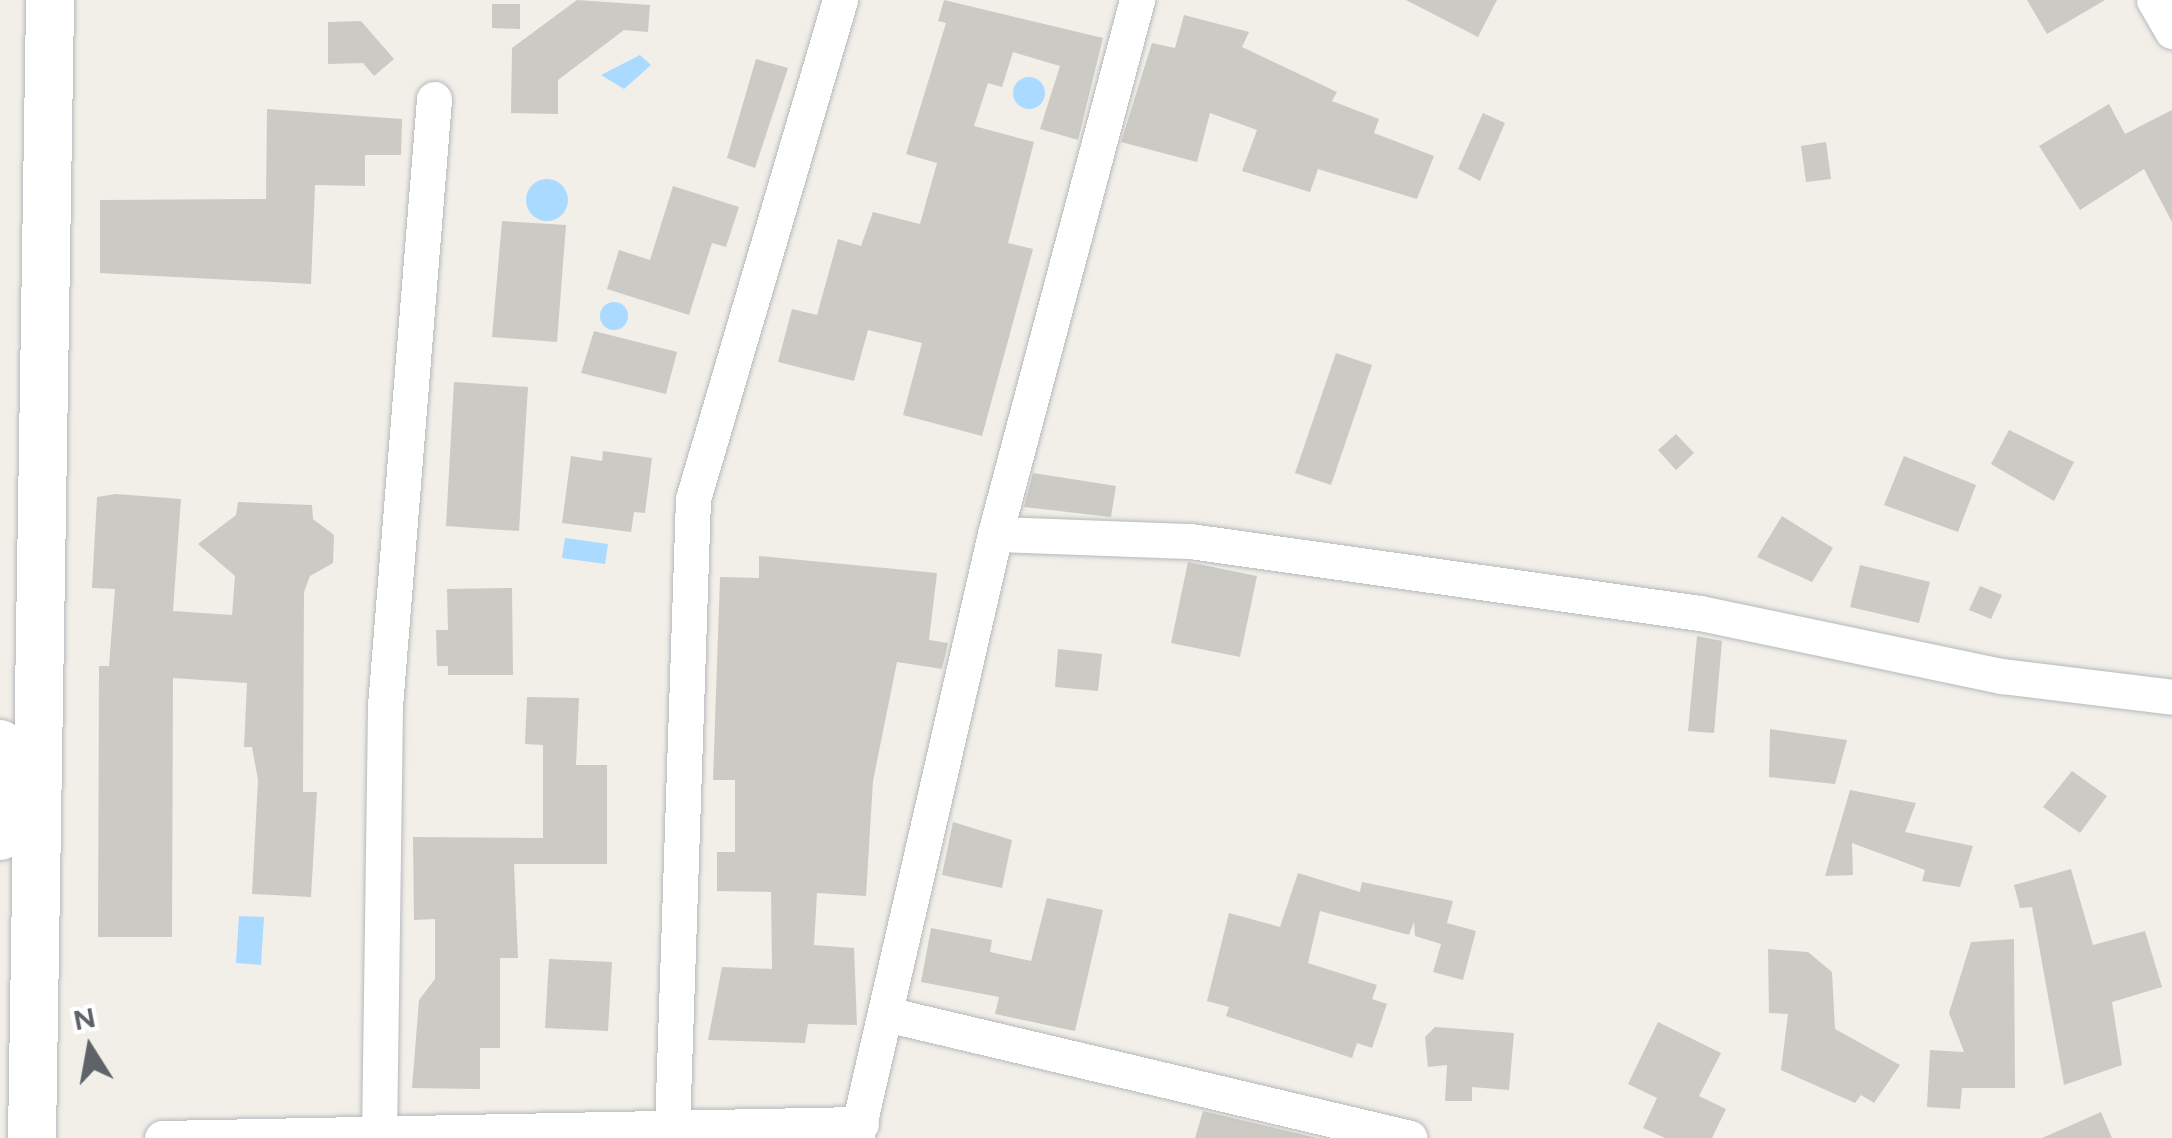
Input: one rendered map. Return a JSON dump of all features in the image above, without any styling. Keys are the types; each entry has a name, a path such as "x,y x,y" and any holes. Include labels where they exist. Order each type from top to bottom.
{"main road":[{"path":"32,1138 50,0"},
{"path":"0,744 0,836"}],"street":[{"path":"672,1128 693,499 840,0"},
{"path":"162,1138 672,1128 858,1131 994,534 1137,0"},
{"path":"2154,0 2172,31"},
{"path":"379,1135 385,706 434,99"},
{"path":"994,534 1190,541 1700,614 2002,676 2172,697"},
{"path":"886,1014 1410,1138"}],"water":[{"path":"640,55 651,65 624,89 601,75"},
{"path":"1029,77 1041,81 1045,93 1041,105 1029,109 1017,105 1013,93 1017,81"},
{"path":"547,179 562,185 568,200 562,215 547,221 532,215 526,200 532,185"},
{"path":"614,302 624,306 628,316 624,326 614,330 604,326 600,316 604,306"},
{"path":"565,538 608,544 605,564 562,558"},
{"path":"239,916 264,917 261,965 236,963"}],"building":[{"path":"577,0 650,5 648,32 624,30 558,80 558,114 511,113 512,48"},
{"path":"944,0 1103,38 1078,140 1040,129 1060,66 1013,52 1002,87 988,83 974,126 1034,142 1008,243 1033,249 982,436 903,415 922,343 868,330 854,381 778,362 792,309 817,315 838,239 861,246 873,212 920,224 937,163 906,154 946,23 938,21"},
{"path":"1406,0 1497,0 1478,37"},
{"path":"2027,0 2105,0 2047,34"},
{"path":"492,4 520,4 520,29 492,28"},
{"path":"1184,15 1249,32 1242,47 1337,92 1332,101 1379,119 1374,133 1434,156 1417,199 1318,169 1310,192 1242,171 1257,130 1210,113 1197,162 1121,142 1152,43 1175,48"},
{"path":"361,21 394,59 374,76 363,63 328,64 328,22"},
{"path":"756,59 788,68 755,168 727,158"},
{"path":"2109,104 2125,134 2172,110 2172,222 2144,169 2080,210 2039,146"},
{"path":"267,109 402,119 401,155 365,155 365,186 315,185 311,284 100,273 100,200 266,199"},
{"path":"1483,113 1505,123 1480,181 1458,169"},
{"path":"1826,142 1831,179 1806,182 1801,146"},
{"path":"673,186 739,207 726,247 712,243 689,315 607,289 619,250 650,260"},
{"path":"502,221 566,225 557,342 492,337"},
{"path":"594,331 677,352 666,394 581,373"},
{"path":"1336,353 1372,365 1331,485 1295,473"},
{"path":"454,382 528,387 519,531 446,526"},
{"path":"2009,430 2074,462 2054,501 1991,464"},
{"path":"1676,434 1694,453 1676,470 1658,450"},
{"path":"603,451 652,458 645,513 634,512 631,532 562,523 571,456 602,461"},
{"path":"1904,456 1976,485 1958,532 1884,505"},
{"path":"1033,473 1116,486 1111,517 1024,507"},
{"path":"116,494 181,499 173,611 232,615 235,576 198,544 236,515 238,502 312,505 313,519 334,535 333,563 310,576 304,592 303,792 317,792 311,897 252,894 258,780 252,747 244,747 247,683 173,678 172,937 98,937 99,666 109,666 115,589 92,588 97,497"},
{"path":"1782,516 1833,548 1812,582 1757,557"},
{"path":"759,556 937,573 929,640 948,643 942,669 897,662 873,781 866,896 817,893 814,945 854,948 857,1025 808,1024 805,1043 708,1040 722,967 772,969 771,892 717,891 717,852 735,852 735,780 713,780 720,577 759,578"},
{"path":"1188,562 1257,576 1240,657 1171,643"},
{"path":"1860,565 1930,582 1919,623 1850,607"},
{"path":"1980,586 2002,595 1991,619 1969,610"},
{"path":"512,588 513,675 448,675 448,666 437,666 436,630 448,630 447,589"},
{"path":"1697,636 1722,641 1714,733 1688,731"},
{"path":"1058,649 1102,654 1098,691 1055,687"},
{"path":"527,697 579,698 576,765 607,765 607,864 514,864 518,958 500,958 500,1048 480,1048 480,1089 412,1088 419,1000 435,979 435,919 414,920 413,837 543,838 543,745 525,744"},
{"path":"1770,729 1847,740 1835,784 1769,777"},
{"path":"2072,771 2107,796 2080,833 2043,807"},
{"path":"1850,790 1916,803 1905,832 1973,846 1960,887 1922,881 1925,870 1852,843 1853,875 1825,876"},
{"path":"953,822 1012,840 1002,888 942,875"},
{"path":"2071,869 2093,945 2145,931 2162,987 2112,1002 2122,1065 2064,1085 2032,907 2020,908 2014,885"},
{"path":"1298,873 1360,892 1362,882 1453,901 1447,923 1476,931 1463,980 1433,972 1441,944 1415,936 1414,922 1409,935 1320,911 1308,963 1377,985 1372,999 1387,1004 1372,1048 1357,1043 1352,1058 1226,1016 1229,1007 1207,1001 1229,913 1280,927"},
{"path":"1047,898 1103,910 1075,1031 995,1014 999,997 921,982 931,928 992,940 990,952 1031,961"},
{"path":"2014,939 2015,1088 1962,1088 1960,1109 1927,1107 1930,1050 1964,1052 1949,1013 1971,942"},
{"path":"1768,949 1808,952 1832,972 1835,1029 1900,1065 1874,1103 1861,1095 1855,1103 1781,1070 1788,1014 1769,1013"},
{"path":"549,959 612,962 608,1031 545,1028"},
{"path":"1658,1022 1721,1053 1699,1096 1726,1109 1712,1138 1665,1138 1643,1128 1657,1098 1628,1084"},
{"path":"1435,1027 1514,1033 1509,1090 1472,1087 1472,1101 1445,1101 1447,1065 1428,1067 1425,1037"},
{"path":"1203,1111 1317,1138 1195,1138"},
{"path":"2101,1112 2112,1138 2042,1138"}]}
